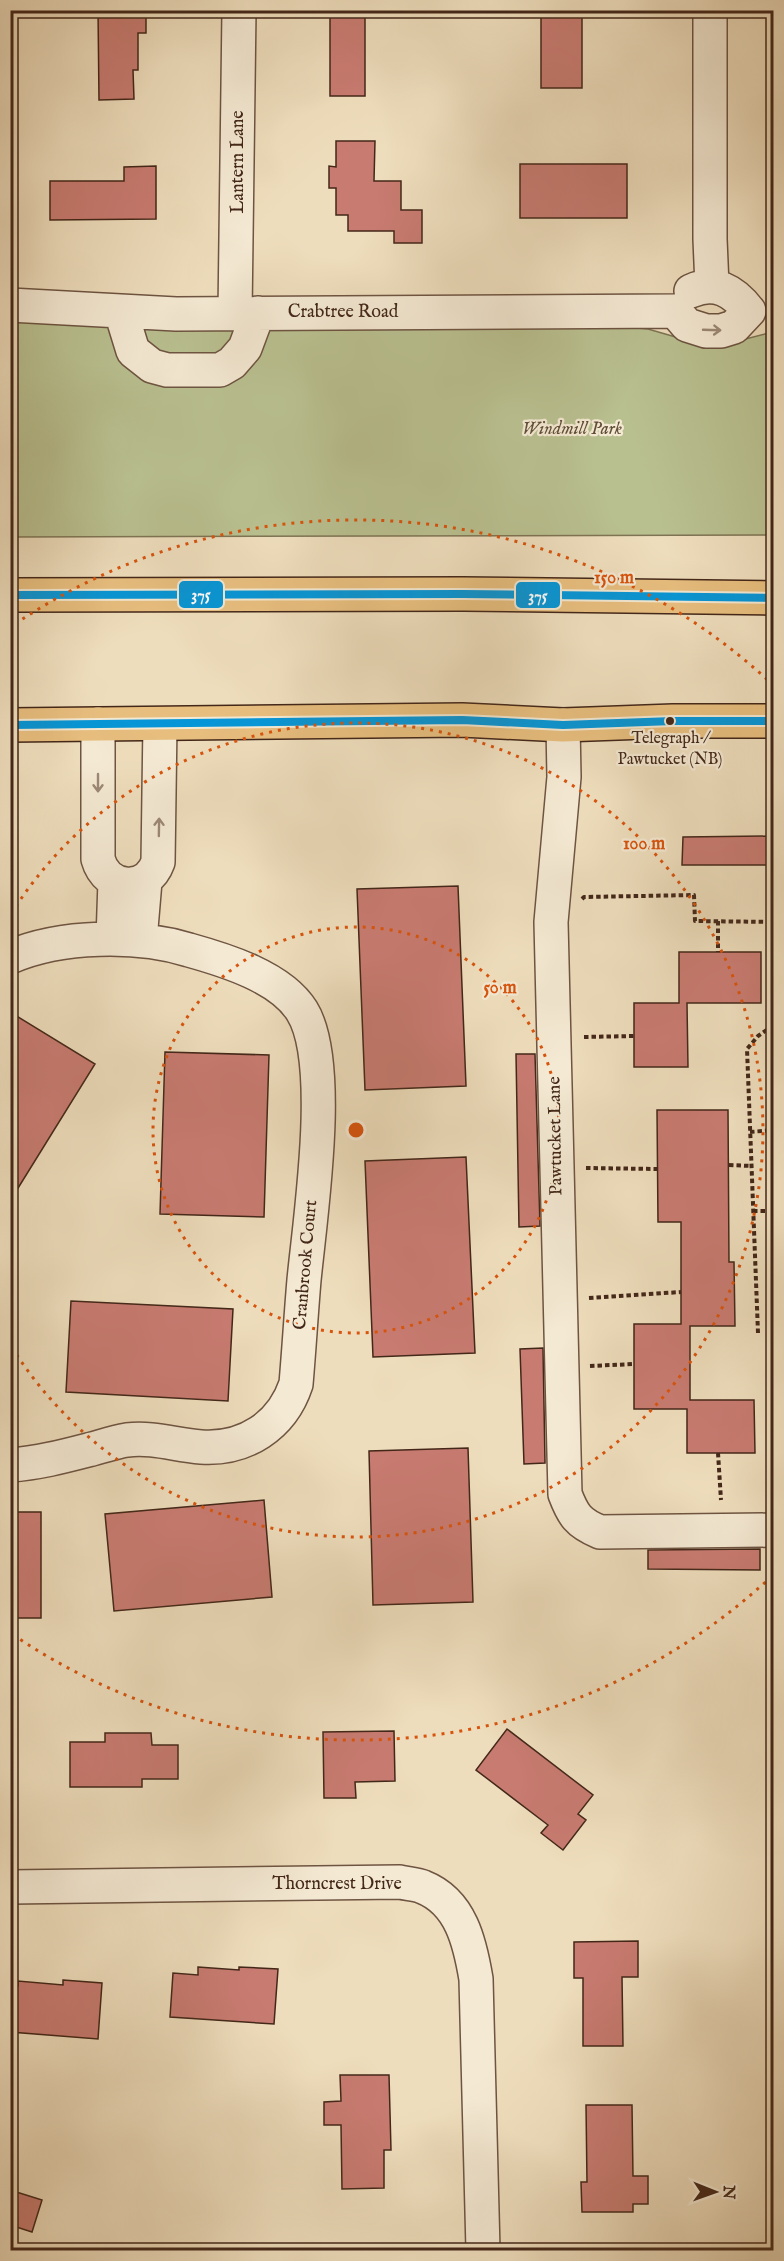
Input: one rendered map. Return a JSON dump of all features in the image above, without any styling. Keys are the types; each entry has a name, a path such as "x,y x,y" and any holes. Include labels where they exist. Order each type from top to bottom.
{"highway":[{"path":"10,595 463,594 774,598"},
{"path":"10,725 462,720 563,724 774,721"}],"street":[{"name":"Lantern Lane","path":"121,312 133,351 152,366 167,370 220,370 232,363 245,348 247,313 239,10"},
{"path":"710,10 712,286"},
{"path":"712,286 727,290 741,301 761,311 734,327 721,331 687,325 675,311 684,295 698,288 712,286"},
{"name":"Crabtree Road","path":"10,305 121,312 675,311"},
{"path":"99,724 98,858 108,878 130,881 154,873 158,862 160,724"},
{"name":"Pawtucket Lane","path":"563,724 564,777 551,922 565,1494 572,1511 584,1525 600,1532 774,1530"},
{"path":"127,940 130,881"},
{"name":"Cranbrook Court","path":"10,957 61,944 127,940 183,948 253,973 277,986 294,1000 302,1011 311,1030 315,1047 317,1077 315,1175 296,1384 291,1400 279,1416 267,1428 241,1443 201,1447 162,1440 124,1441 48,1461 10,1465"},
{"name":"Thorncrest Drive","path":"10,1887 400,1882 422,1887 443,1900 462,1925 471,1949 476,1979 483,2250"}],"path":[{"path":"576,905 584,897 694,895 695,921 774,922"},
{"path":"718,921 718,952"},
{"path":"758,1333 747,1049 758,1036 774,1025"},
{"path":"581,1037 634,1036"},
{"path":"750,1132 774,1130"},
{"path":"729,1165 752,1166"},
{"path":"583,1168 657,1169"},
{"path":"753,1211 774,1211"},
{"path":"587,1298 681,1292"},
{"path":"588,1366 634,1364"},
{"path":"718,1453 721,1505"}],"green space":[{"name":"Windmill Park","path":"10,319 584,323 648,329 679,338 726,344 773,332 773,535 11,537"}],"building":[{"path":"98,10 146,10 146,33 138,33 138,70 133,70 134,99 99,100"},
{"path":"330,10 365,10 365,96 330,96"},
{"path":"541,10 582,10 582,88 541,88"},
{"path":"336,141 375,141 374,181 401,181 401,210 422,210 422,243 394,243 394,231 348,231 348,215 336,215 336,188 329,188 329,166 336,167"},
{"path":"520,164 627,164 627,218 520,218"},
{"path":"156,166 156,219 50,220 50,181 124,181 124,167"},
{"path":"774,836 774,865 682,865 683,837"},
{"path":"458,886 466,1086 365,1090 357,889"},
{"path":"679,952 761,952 761,1003 687,1003 688,1067 634,1067 634,1003 679,1003"},
{"path":"10,1012 95,1064 10,1201"},
{"path":"165,1052 269,1055 264,1217 160,1214"},
{"path":"516,1054 535,1054 540,1226 519,1227"},
{"path":"657,1110 728,1110 729,1262 734,1262 735,1326 690,1326 690,1400 754,1400 755,1453 687,1453 687,1409 634,1409 634,1324 681,1324 681,1222 658,1222"},
{"path":"466,1157 475,1353 373,1357 365,1161"},
{"path":"71,1301 233,1309 228,1401 66,1392"},
{"path":"543,1348 545,1463 524,1464 520,1349"},
{"path":"468,1448 473,1602 373,1605 369,1451"},
{"path":"264,1500 272,1597 114,1611 105,1514"},
{"path":"10,1512 41,1512 41,1618 10,1618"},
{"path":"760,1549 760,1570 648,1569 648,1550"},
{"path":"507,1729 593,1795 578,1814 586,1820 563,1850 541,1833 548,1825 476,1770"},
{"path":"394,1731 395,1781 355,1782 356,1798 324,1798 323,1732"},
{"path":"105,1733 151,1733 152,1745 178,1745 178,1779 142,1779 142,1787 70,1787 70,1742 105,1742"},
{"path":"638,1941 638,1977 622,1977 623,2046 583,2046 583,1978 574,1978 574,1942"},
{"path":"198,1967 239,1970 239,1967 278,1969 274,2024 170,2017 173,1973 198,1975"},
{"path":"63,1980 102,1983 98,2039 10,2032 10,1985 18,1986 18,1981 63,1985"},
{"path":"340,2075 389,2075 391,2150 384,2150 384,2188 342,2189 341,2125 324,2125 324,2102 341,2101"},
{"path":"586,2105 632,2105 633,2176 648,2176 648,2204 633,2204 633,2212 582,2212 581,2182 587,2182"},
{"path":"10,2190 42,2200 32,2232 10,2225"}],"transit line":[{"name":"375","path":"10,595 463,594 774,598"},
{"name":"375","path":"10,725 462,720 563,725 673,721 774,721"}],"place":[{"name":"Telegraph / Pawtucket (NB)","path":"670,721"}]}
